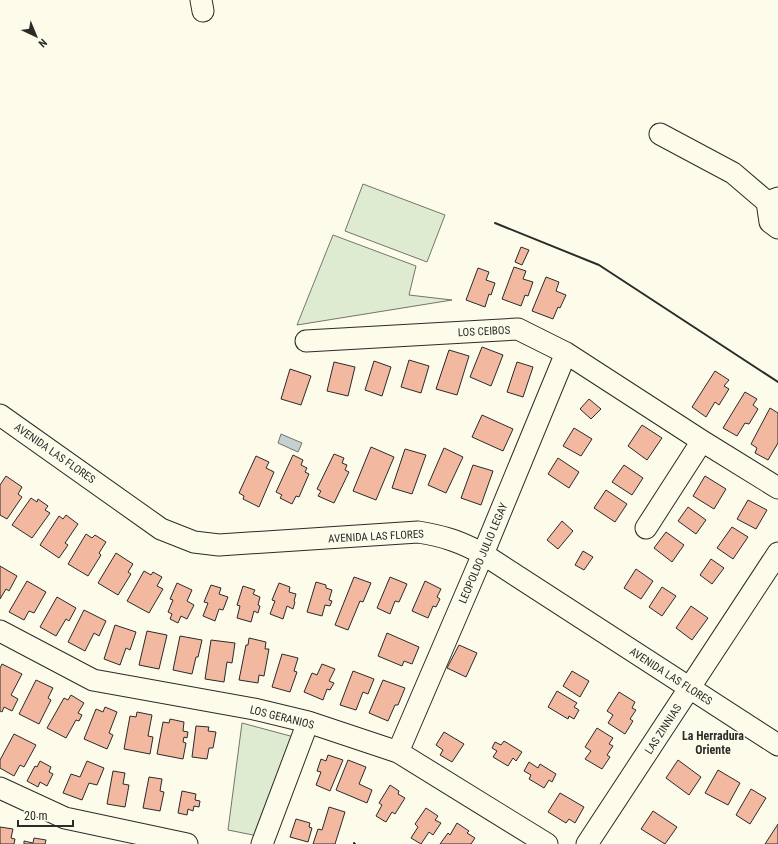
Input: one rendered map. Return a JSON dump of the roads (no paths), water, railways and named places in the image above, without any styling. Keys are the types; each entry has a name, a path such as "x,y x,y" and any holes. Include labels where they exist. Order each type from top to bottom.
{"street":[{"path":"660,134 733,173 772,200 770,222 778,228"},
{"name":"LOS CEIBOS","path":"306,341 518,329 566,353 778,488"},
{"name":"LEOPOLDO JULIO LEGAY","path":"398,752 483,554 566,353"},
{"name":"AVENIDA LAS FLORES","path":"0,415 161,529 194,542 219,545 418,532 448,538 466,544 778,745"},
{"path":"646,528 702,441"},
{"name":"LAS ZINNIAS","path":"587,844 778,553"},
{"name":"LOS GERANIOS","path":"0,632 93,680 254,709 308,722 398,752 547,844"},
{"path":"262,844 308,722"},
{"path":"0,788 65,818 187,844"}],"district":[{"name":"La Herradura Oriente","path":"713,743"}]}
